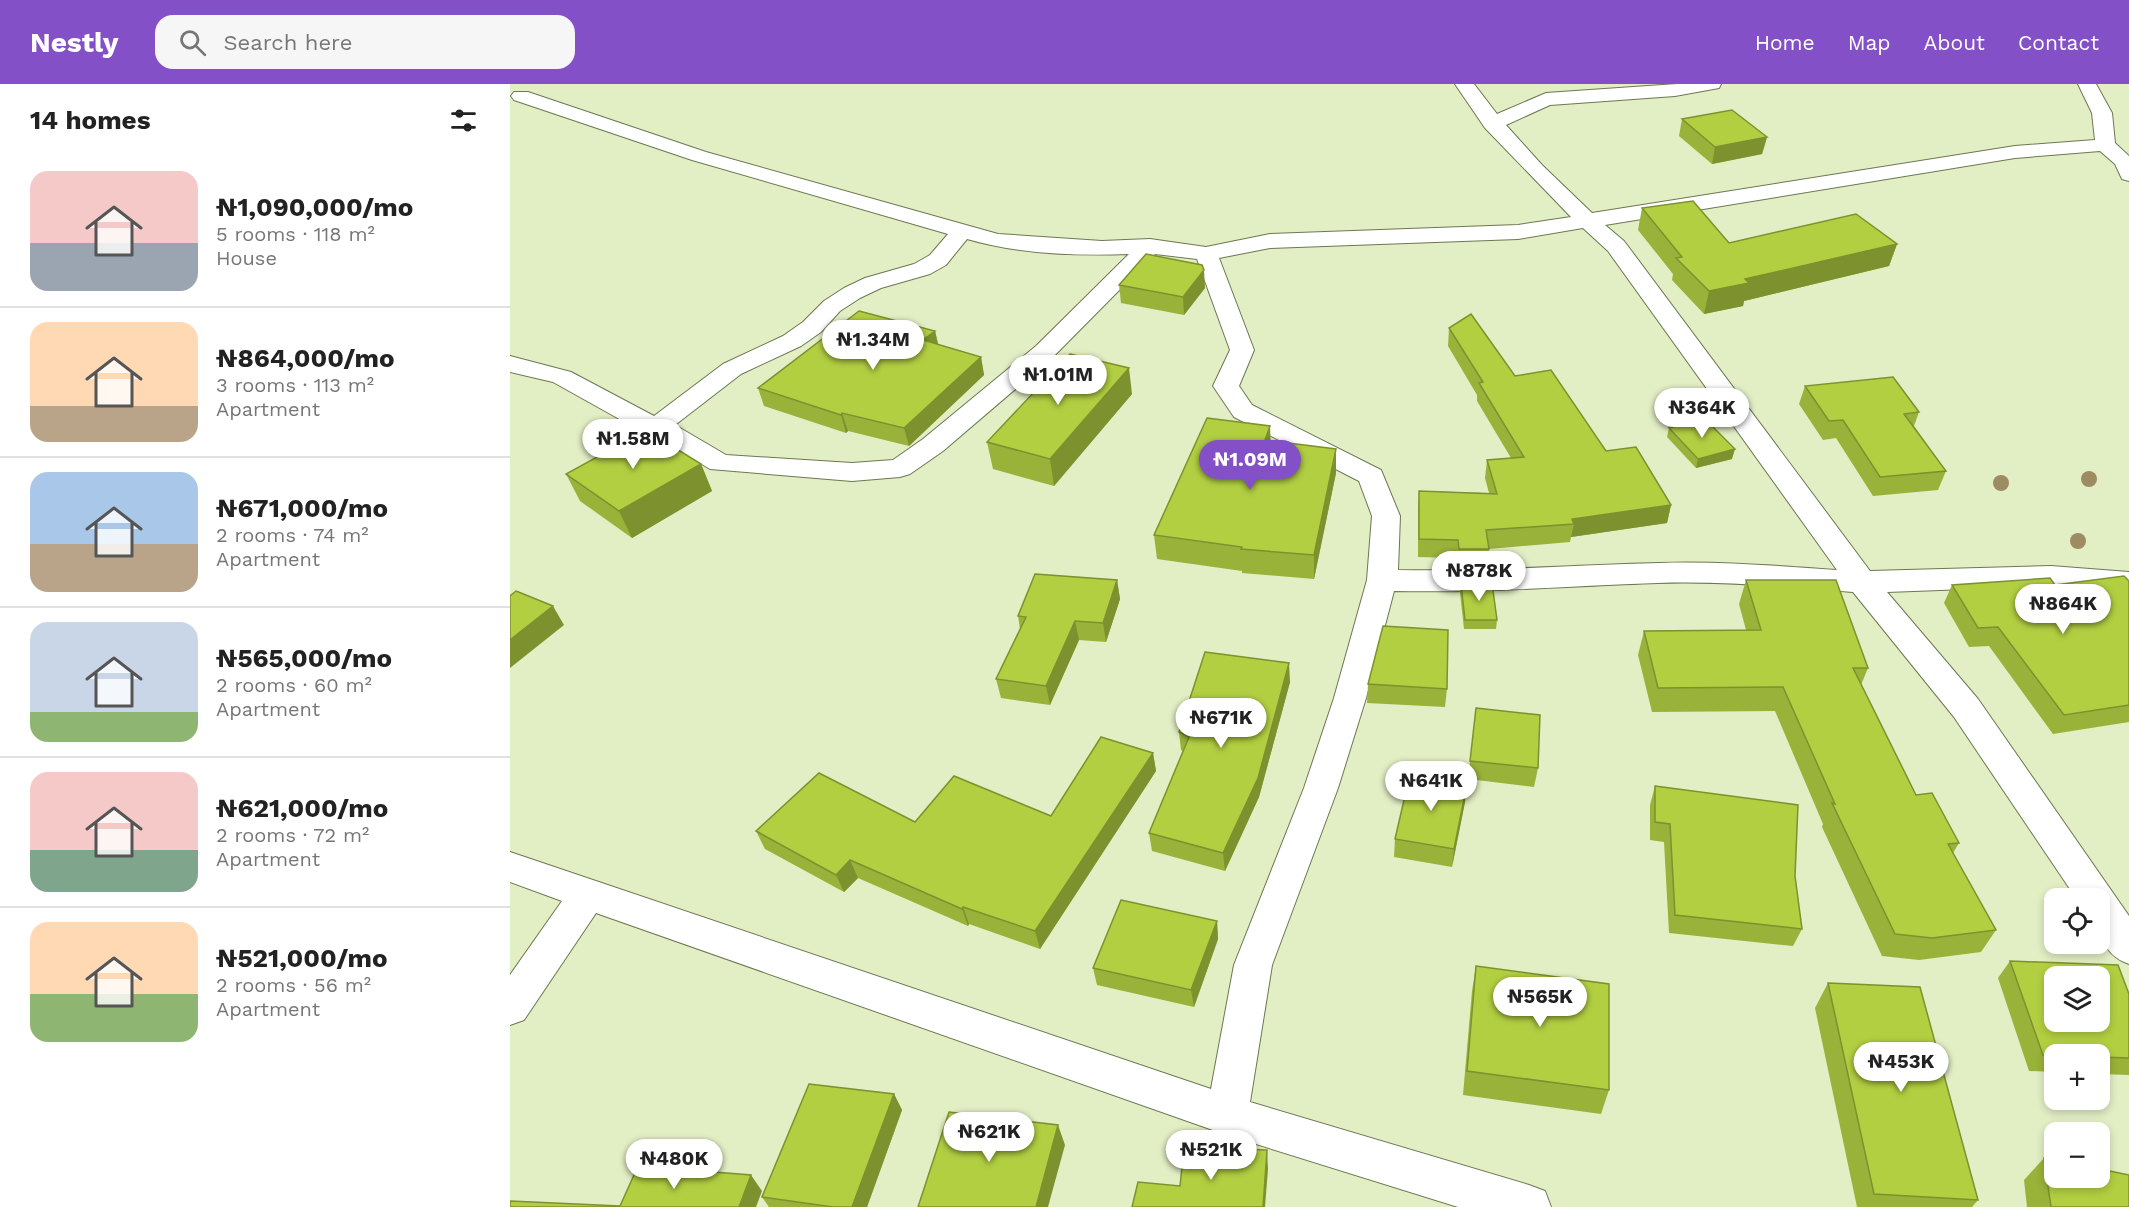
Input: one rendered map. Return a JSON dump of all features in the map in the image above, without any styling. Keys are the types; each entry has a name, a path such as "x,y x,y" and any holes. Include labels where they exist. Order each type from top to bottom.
{"street":[{"path":"516,98 553,84"},
{"path":"1464,84 1492,124 1587,221 1616,246 1862,582 1966,708 2089,888"},
{"path":"1492,124 1546,99 1675,90 1712,84"},
{"path":"2087,84 2101,104 2106,128 2105,145"},
{"path":"516,98 699,156 997,241 1101,248 1150,246 1206,254 1270,241 1518,232 2015,152 2105,145 2124,162 2129,175"},
{"path":"657,426 732,369 792,341 812,327 832,306 852,293 873,283 922,269 938,260 962,231"},
{"path":"1518,232 1616,246"},
{"path":"510,364 562,377 639,419 657,426 720,463 852,472 900,468 933,445 1045,351 1150,246"},
{"path":"1206,254 1242,350 1226,386 1243,411 1371,476 1386,516 1382,580 1350,698 1324,777 1253,965 1227,1115"},
{"path":"1382,580 1465,582 1659,573 1733,573 1862,582 2051,576 2129,582"},
{"path":"510,867 1227,1115 1529,1207"},
{"path":"510,1007 587,895"},
{"path":"2110,919 2129,947"}],"building":[{"path":"1732,110 1767,137 1715,147 1682,119"},
{"path":"1693,201 1729,243 1856,214 1897,244 1745,279 1749,283 1709,291 1676,258 1682,257 1642,208"},
{"path":"1146,254 1202,265 1204,270 1183,297 1119,285"},
{"path":"859,311 935,331 923,340 981,357 904,428 842,413 841,415 758,388"},
{"path":"1471,314 1515,376 1551,370 1606,451 1636,447 1671,505 1572,519 1574,524 1486,530 1489,549 1459,549 1458,540 1419,539 1419,491 1497,494 1487,460 1524,457 1479,383 1483,382 1449,328"},
{"path":"1070,354 1129,368 1050,459 987,442"},
{"path":"1893,377 1919,412 1904,414 1946,471 1880,477 1843,420 1829,421 1805,386"},
{"path":"1207,418 1270,426 1265,440 1336,449 1314,555 1241,549 1242,547 1154,535"},
{"path":"1705,419 1735,449 1698,459 1669,428"},
{"path":"646,430 701,464 619,511 566,474"},
{"path":"1035,574 1117,580 1103,623 1075,621 1046,686 996,679 1026,617 1018,616"},
{"path":"2124,576 2129,581 2129,705 2064,715 1998,627 1978,628 1952,585 2050,578 2055,585"},
{"path":"1746,580 1836,580 1868,668 1853,668 1916,795 1932,793 1959,843 1948,844 1996,930 1932,938 1895,934 1832,803 1835,804 1783,687 1658,688 1644,631 1761,630"},
{"path":"1492,583 1497,620 1465,620 1461,584"},
{"path":"516,591 553,606 510,640 510,596"},
{"path":"1383,626 1448,630 1447,689 1368,684"},
{"path":"1205,652 1289,663 1258,778 1223,853 1149,833 1189,737 1179,732"},
{"path":"1476,708 1540,715 1538,768 1470,761"},
{"path":"1101,737 1153,753 1035,931 963,907 962,909 850,860 836,875 756,831 819,773 915,822 954,776 1051,816"},
{"path":"1410,774 1467,784 1454,849 1395,839"},
{"path":"1655,786 1798,805 1795,876 1802,929 1675,915 1670,824 1655,822"},
{"path":"1121,900 1217,921 1191,990 1093,968"},
{"path":"2010,961 2118,965 2129,994 2129,1058 2110,1057 2110,1044 2044,1044 2044,1055"},
{"path":"1476,966 1609,984 1609,1090 1467,1071"},
{"path":"1828,983 1920,987 1978,1200 1874,1194"},
{"path":"809,1084 894,1094 852,1207 833,1207 762,1197"},
{"path":"949,1112 1058,1125 1036,1207 918,1207"},
{"path":"1184,1147 1267,1150 1263,1207 1132,1207 1138,1182 1180,1186"},
{"path":"638,1166 751,1175 739,1207 510,1207 510,1201 620,1206"},
{"path":"2110,1171 2129,1175 2129,1207 2051,1207 2048,1188 2110,1188"}]}
